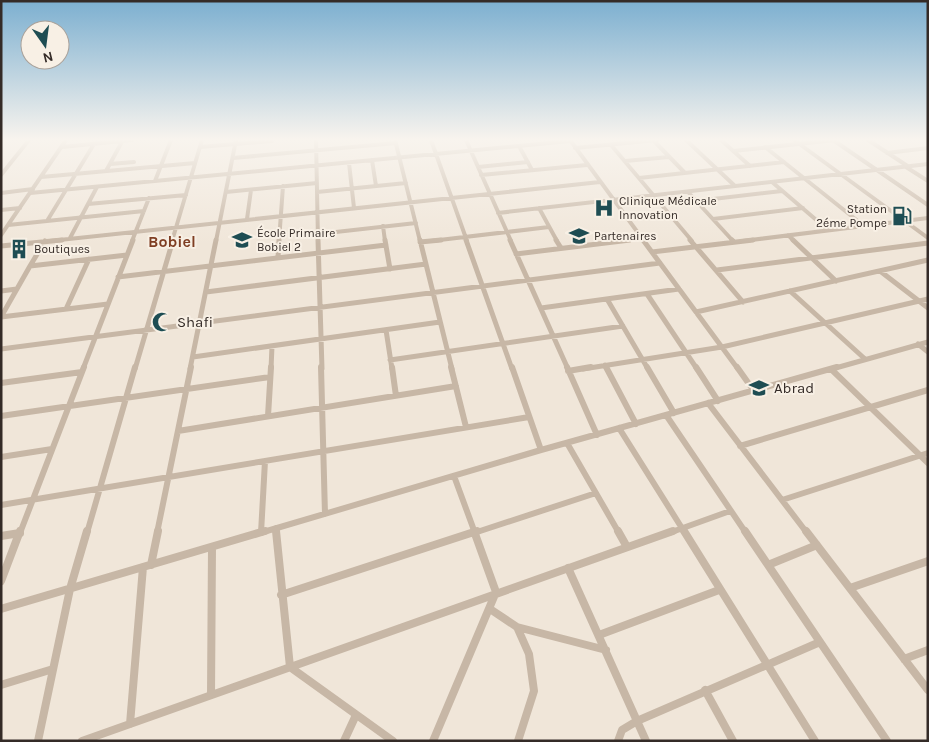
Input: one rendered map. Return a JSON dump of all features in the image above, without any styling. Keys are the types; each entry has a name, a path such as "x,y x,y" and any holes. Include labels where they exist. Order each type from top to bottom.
{"street":[{"path":"1,235 41,177 68,175"},
{"path":"47,221 75,175"},
{"path":"155,181 157,175"},
{"path":"38,741 70,589 192,175"},
{"path":"30,193 224,175"},
{"path":"130,724 147,566 178,431 230,175"},
{"path":"317,175 325,514"},
{"path":"350,175 354,208"},
{"path":"374,175 376,186"},
{"path":"404,175 466,427"},
{"path":"443,175 541,450"},
{"path":"493,175 481,176 597,435"},
{"path":"595,175 754,391"},
{"path":"636,175 744,302"},
{"path":"639,178 670,175"},
{"path":"722,175 735,186"},
{"path":"800,175 864,226"},
{"path":"498,213 835,175"},
{"path":"842,175 928,238"},
{"path":"884,175 928,205"},
{"path":"1,246 600,182"},
{"path":"772,182 828,230"},
{"path":"226,192 317,183"},
{"path":"317,192 406,183"},
{"path":"278,258 282,186"},
{"path":"70,238 97,187"},
{"path":"1,193 33,189"},
{"path":"247,220 251,190"},
{"path":"696,201 782,191"},
{"path":"688,192 734,242"},
{"path":"88,204 186,194"},
{"path":"1,581 148,198"},
{"path":"112,214 118,201"},
{"path":"1,210 20,208"},
{"path":"539,208 561,248"},
{"path":"713,219 803,208"},
{"path":"8,225 144,211"},
{"path":"652,252 928,218"},
{"path":"318,234 416,223"},
{"path":"383,226 390,269"},
{"path":"420,242 549,227"},
{"path":"788,235 836,281"},
{"path":"516,254 642,238"},
{"path":"1,317 45,241"},
{"path":"717,270 928,243"},
{"path":"118,277 386,245"},
{"path":"30,266 127,255"},
{"path":"66,309 89,260"},
{"path":"696,312 928,260"},
{"path":"1,349 660,263"},
{"path":"206,292 426,264"},
{"path":"880,271 928,308"},
{"path":"1,291 17,289"},
{"path":"540,308 679,289"},
{"path":"790,291 865,359"},
{"path":"647,294 718,400"},
{"path":"607,299 642,359 670,414 730,510 887,741"},
{"path":"568,371 722,347 928,299"},
{"path":"1,317 108,304"},
{"path":"193,357 440,322"},
{"path":"390,360 623,326"},
{"path":"386,330 396,396"},
{"path":"1,609 541,450 928,342"},
{"path":"918,344 928,352"},
{"path":"268,416 272,346"},
{"path":"605,365 636,424"},
{"path":"831,369 924,455 928,463"},
{"path":"1,383 82,372"},
{"path":"1,416 270,376"},
{"path":"178,431 456,386"},
{"path":"740,446 928,390"},
{"path":"708,403 928,690"},
{"path":"1,505 529,417"},
{"path":"619,428 815,741"},
{"path":"567,443 627,547"},
{"path":"1,457 52,449"},
{"path":"782,500 924,455"},
{"path":"260,533 265,461"},
{"path":"433,741 496,592 454,476"},
{"path":"281,595 596,493"},
{"path":"82,741 730,510"},
{"path":"276,528 281,595 290,667 393,741"},
{"path":"1,536 20,533"},
{"path":"768,565 817,545"},
{"path":"211,695 212,547"},
{"path":"850,588 928,560"},
{"path":"568,568 600,635 646,741"},
{"path":"600,635 719,590"},
{"path":"490,609 517,627 606,650"},
{"path":"517,627 529,654 534,691 518,741"},
{"path":"618,741 622,730 637,720 820,642"},
{"path":"904,659 928,650"},
{"path":"1,685 52,669"},
{"path":"705,690 733,741"},
{"path":"344,741 356,715"}],"place":[{"name":"Clinique Médicale Innovation","path":"604,208"},
{"name":"Station 2éme Pompe","path":"902,216"},
{"name":"Partenaires","path":"579,236"},
{"name":"École Primaire Bobiel 2","path":"242,240"},
{"name":"Boutiques","path":"19,249"},
{"name":"Shafi","path":"162,322"},
{"name":"Abrad","path":"759,388"}],"district":[{"name":"Bobiel","path":"172,241"}]}
